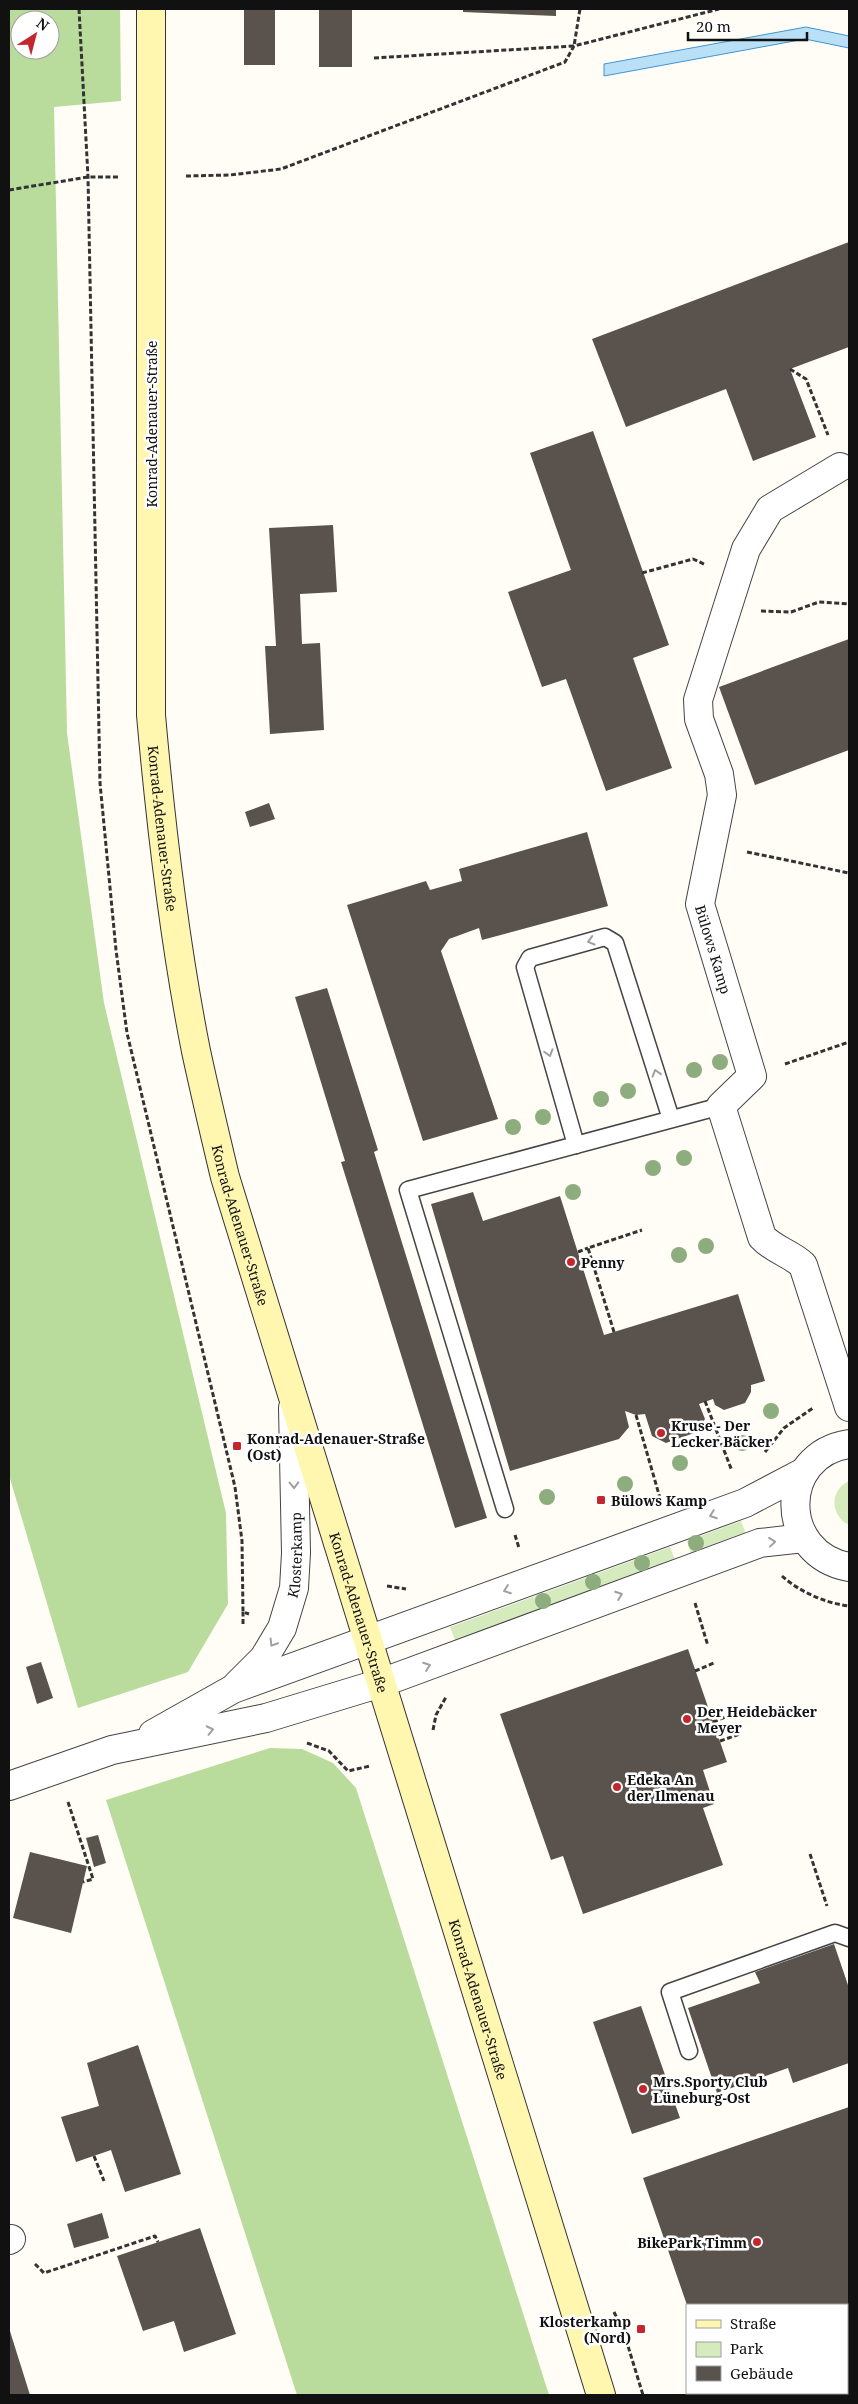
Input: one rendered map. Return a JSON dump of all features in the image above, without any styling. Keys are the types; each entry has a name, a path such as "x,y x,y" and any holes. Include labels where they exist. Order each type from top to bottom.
{"main road":[{"name":"Konrad-Adenauer-Straße","path":"151,9 151,715 160,817 176,932 196,1050 225,1177 600,2395"}],"street":[{"name":"Bülows Kamp","path":"752,1076 700,904 722,795 719,774 699,719 698,700 746,549 770,509 840,468"},
{"path":"752,1076 721,1106 762,1237 771,1247 793,1256 802,1265 849,1403"},
{"name":"Klosterkamp","path":"233,1689 264,1658 282,1628 294,1588 296,1552 293,1402"},
{"path":"849,1444 826,1451 814,1460 804,1472 797,1488 794,1505 797,1522 804,1538 817,1554 836,1564 849,1567"},
{"path":"367,1641 745,1503 804,1472"},
{"path":"381,1683 760,1543 804,1538"},
{"name":"Klosterkamp","path":"128,1747 233,1689 367,1641"},
{"name":"Klosterkamp","path":"9,1786 112,1750 266,1718 381,1683"}],"lane":[{"path":"576,1145 525,967 530,958 605,936 615,943 671,1119"},
{"path":"505,1508 408,1190 721,1106"},
{"path":"689,2052 670,1992 842,1936"}],"path":[{"path":"9,190 88,177 230,175 281,170 565,62 574,46 580,9"},
{"path":"374,58 574,46 720,9"},
{"path":"790,369 806,379 840,468"},
{"path":"642,573 693,558 737,580"},
{"path":"727,610 791,612 819,602 849,604"},
{"path":"712,844 849,873"},
{"path":"752,1076 849,1042"},
{"path":"578,1252 642,1230"},
{"path":"588,1248 614,1332"},
{"path":"705,1401 732,1469 739,1466"},
{"path":"762,1457 784,1428 798,1416 817,1406 849,1403"},
{"path":"636,1415 671,1530"},
{"path":"684,1571 708,1646"},
{"path":"695,1670 714,1663"},
{"path":"713,1722 733,1714"},
{"path":"720,1741 740,1734"},
{"path":"299,1740 329,1751 348,1771 404,1759"},
{"path":"57,1769 93,1879 83,1882"},
{"path":"810,1854 842,1936"},
{"path":"94,2156 104,2181"},
{"path":"10,2240 44,2273 155,2236 158,2242"}],"green space":[{"path":"9,9 120,9 121,101 54,107 67,733 104,1003 226,1513 228,1604 188,1672 78,1708 9,1475"},
{"path":"849,1481 849,1525 838,1516 834,1503 838,1490"},
{"path":"741,1521 746,1534 691,1554 687,1541"},
{"path":"670,1547 675,1560 455,1640 450,1627"},
{"path":"270,1748 302,1749 333,1763 356,1788 549,2395 297,2395 106,1800"}],"water":[{"path":"806,27 849,36 849,48 805,39 604,76 604,64"}],"building":[{"path":"244,9 275,9 275,65 244,65"},
{"path":"319,9 352,9 352,67 319,67"},
{"path":"463,9 556,9 556,16 463,12"},
{"path":"849,242 849,347 790,369 816,437 753,461 726,389 626,427 592,339"},
{"path":"593,431 669,645 633,658 672,768 606,791 566,679 542,687 508,592 571,570 530,453"},
{"path":"333,525 337,592 300,594 302,644 320,643 324,730 270,734 265,646 276,646 269,528"},
{"path":"849,639 849,750 755,785 719,687"},
{"path":"269,803 275,819 250,827 245,812"},
{"path":"587,832 608,906 482,940 479,928 449,939 441,951 498,1119 423,1141 347,905 426,881 430,890 462,881 459,869"},
{"path":"327,988 378,1150 374,1152 487,1518 455,1528 341,1162 345,1161 295,997"},
{"path":"473,1192 483,1221 560,1196 604,1335 738,1294 765,1381 751,1385 751,1392 745,1403 724,1410 715,1405 713,1399 699,1404 705,1419 697,1432 666,1443 652,1436 645,1414 636,1415 625,1411 629,1427 619,1439 510,1471 431,1204"},
{"name":"Edeka An der Ilmenau","path":"688,1649 727,1762 703,1770 714,1804 703,1808 723,1865 583,1914 563,1856 551,1860 500,1714"},
{"path":"41,1662 53,1698 37,1704 26,1667"},
{"path":"98,1835 106,1863 94,1867 86,1838"},
{"path":"30,1852 87,1866 71,1933 13,1918"},
{"path":"834,1944 849,1988 849,2063 793,2083 788,2068 717,2093 688,2008 760,1983 755,1972"},
{"name":"Mrs.Sporty Club Lüneburg-Ost","path":"641,2006 680,2118 632,2134 593,2022"},
{"path":"138,2045 181,2174 125,2192 111,2150 76,2162 61,2117 99,2106 87,2063"},
{"name":"BikePark Timm","path":"849,2107 849,2339 848,2304 687,2304 643,2178"},
{"path":"102,2213 109,2238 74,2248 67,2224"},
{"path":"200,2228 236,2334 184,2352 174,2321 143,2331 117,2256"},
{"path":"9,2328 30,2395 9,2395"}],"place":[{"name":"Penny","path":"571,1262"},
{"name":"Kruse - Der Lecker Bäcker","path":"661,1433"},
{"name":"Konrad-Adenauer-Straße (Ost)","path":"237,1446"},
{"name":"Bülows Kamp","path":"601,1500"},
{"name":"Der Heidebäcker Meyer","path":"687,1719"},
{"name":"Edeka An der Ilmenau","path":"617,1787"},
{"name":"Mrs.Sporty Club Lüneburg-Ost","path":"643,2089"},
{"name":"BikePark Timm","path":"757,2242"},
{"name":"Klosterkamp (Nord)","path":"641,2329"}]}
